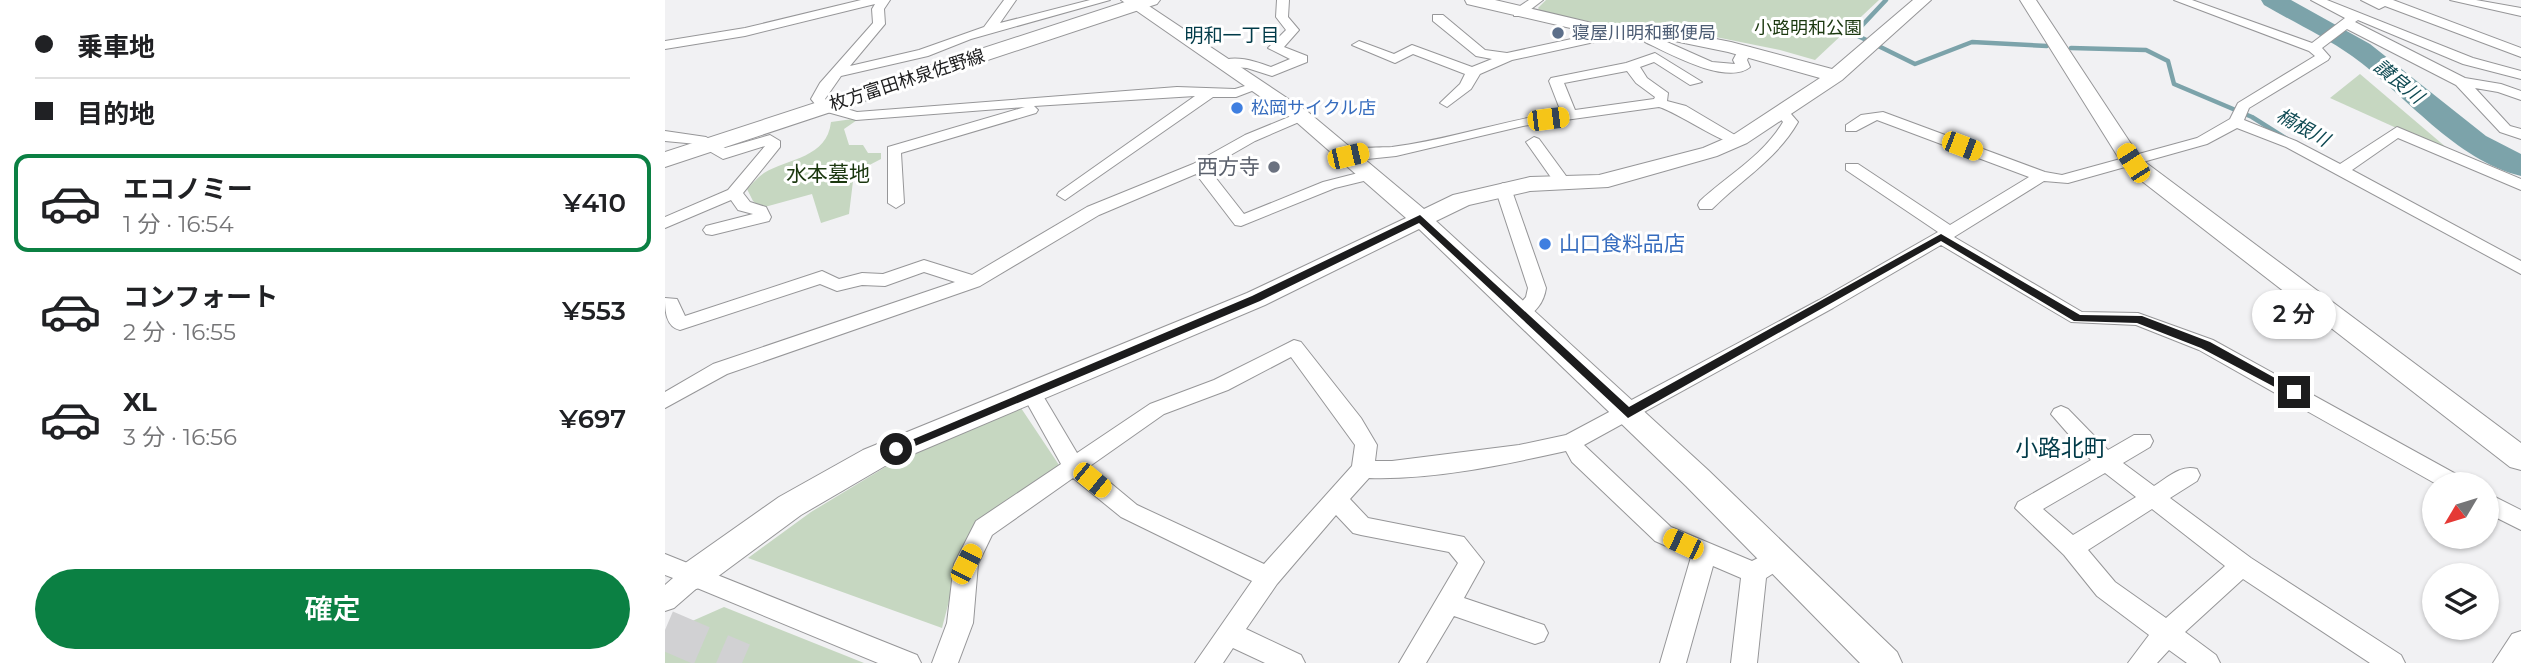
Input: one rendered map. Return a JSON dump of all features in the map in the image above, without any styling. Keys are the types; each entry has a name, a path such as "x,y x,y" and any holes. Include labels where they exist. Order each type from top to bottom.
{"main road":[{"name":"枚方富田林泉佐野線","path":"665,160 1138,2"}],"street":[{"path":"665,45 712,40 792,23 876,0"},
{"path":"884,0 878,9 879,24 818,99 825,107 856,116 1177,91 1236,93 1258,86"},
{"path":"989,30 1010,0"},
{"path":"837,73 923,52 955,39 1087,2 1104,0"},
{"path":"1226,63 1249,64 1272,72 1302,59 1275,48 1293,30 1282,17 1283,0"},
{"path":"1473,0 1528,6 1602,29 1655,32 1745,50 1835,76"},
{"path":"665,600 693,576 790,506 874,458 1256,299 1461,200 1503,188 1600,182 1630,176 1710,152 1735,141 1835,76 1923,0"},
{"path":"2028,0 2133,163 2521,459"},
{"path":"2180,0 2339,29 2521,75"},
{"path":"2317,0 2339,29 2461,82 2501,88 2521,96"},
{"path":"2456,0 2521,12"},
{"path":"1138,2 1301,116 1420,218 1780,557 1884,663"},
{"path":"1851,128 1866,118 1878,115 2041,176 2062,180 2133,163 2202,141 2236,122 2243,106 2323,57 2339,29 2381,2 2521,53"},
{"path":"2441,23 2485,5"},
{"path":"1438,18 1481,53 1508,57"},
{"path":"1447,103 1466,86 1473,72 1508,57 1594,38 1602,29"},
{"path":"1655,32 1650,39 1683,56 1733,70 1743,67 1740,60 1745,50"},
{"path":"2502,46 2521,37"},
{"path":"1359,45 1395,59 1412,49 1473,72"},
{"path":"1667,63 1683,56"},
{"path":"1569,117 1565,98 1556,81 1629,66 1655,57 1695,82"},
{"path":"1629,66 1638,71 1641,80 1663,96 1659,103"},
{"path":"2461,82 2505,129 2521,134"},
{"path":"1065,195 1115,156 1142,141 1209,93"},
{"path":"896,203 893,150 1076,98"},
{"path":"1348,156 1397,151 1523,122 1659,103 1681,109 1735,141"},
{"path":"1706,205 1725,184 1745,172 1786,133 1791,122 1780,110"},
{"path":"665,401 720,369 974,282 1093,211 1199,167 1250,138 1301,116"},
{"path":"2236,122 2291,144 2521,268"},
{"path":"2340,171 2397,132 2521,186"},
{"path":"665,136 701,139 716,152 723,154 770,141 775,144 734,193 665,223"},
{"path":"1534,142 1563,183"},
{"path":"1199,167 1241,221 1329,186 1370,175"},
{"path":"1852,167 1945,235 2078,318 2138,319 2206,345 2434,472"},
{"path":"1363,469 1392,470 1519,453 1571,442 1628,414 1945,235 2041,176"},
{"path":"1503,188 1537,288 1535,299 1521,313"},
{"path":"712,230 763,217 760,211 744,206 734,193"},
{"path":"665,305 670,303 680,324 822,277 837,285 862,279 885,280 924,265 974,282"},
{"path":"945,663 960,623 966,564 984,528 1157,409 1221,385 1294,347 1354,424 1366,445 1363,469 1268,578 1207,663"},
{"path":"1032,394 1073,465 1129,511 1268,578"},
{"path":"2061,414 2106,463 2242,565 2392,663"},
{"path":"2142,441 2026,508 2072,548 2106,589 2207,663"},
{"path":"1571,442 1580,456 1650,525 1705,554 1754,573"},
{"path":"2072,548 2189,475"},
{"path":"1336,500 1361,526 1456,544 1472,562 1412,663"},
{"path":"2499,509 2521,521"},
{"path":"1673,663 1705,554"},
{"path":"1754,573 1780,557"},
{"path":"665,564 908,663"},
{"path":"2141,663 2167,633 2242,565"},
{"path":"1744,663 1754,573"},
{"path":"1448,603 1535,632"},
{"path":"1229,633 1292,663"},
{"path":"2506,663 2521,642"}],"green space":[{"name":"小路明和公園","path":"1546,0 1879,0 1815,60 1780,50 1666,27 1597,23 1541,12 1538,8"},
{"path":"2360,74 2454,154 2330,98"},
{"name":"水本墓地","path":"860,118 844,129 849,145 863,145 868,153 881,153 881,159 854,173 849,214 821,223 812,194 761,208 753,201 747,189 762,175 815,150 828,134 831,122"},
{"path":"1021,408 1061,468 974,528 956,574 942,628 748,558 811,512 892,463"},
{"path":"724,607 864,663 665,663 665,633"}],"waterway":[{"name":"楠根川","path":"1886,0 1854,34 1915,64 1972,42 2047,46"},
{"name":"讃良川","path":"2273,0 2361,50 2475,142 2521,167"},
{"name":"楠根川","path":"2071,48 2146,50 2168,61 2174,84 2252,117 2287,139"}],"tunnel":[{"path":"665,630 742,663"}],"place":[{"name":"寝屋川明和郵便局","path":"1558,33"},
{"name":"松岡サイクル店","path":"1237,108"},
{"name":"西方寺","path":"1274,167"},
{"name":"山口食料品店","path":"1545,244"}],"district":[{"name":"明和一丁目","path":"1232,35"},
{"name":"小路北町","path":"2061,448"}],"route":[{"path":"896,449 1256,299 1420,218 1628,414 1941,237 2078,318 2138,319 2206,345 2294,392"}]}
